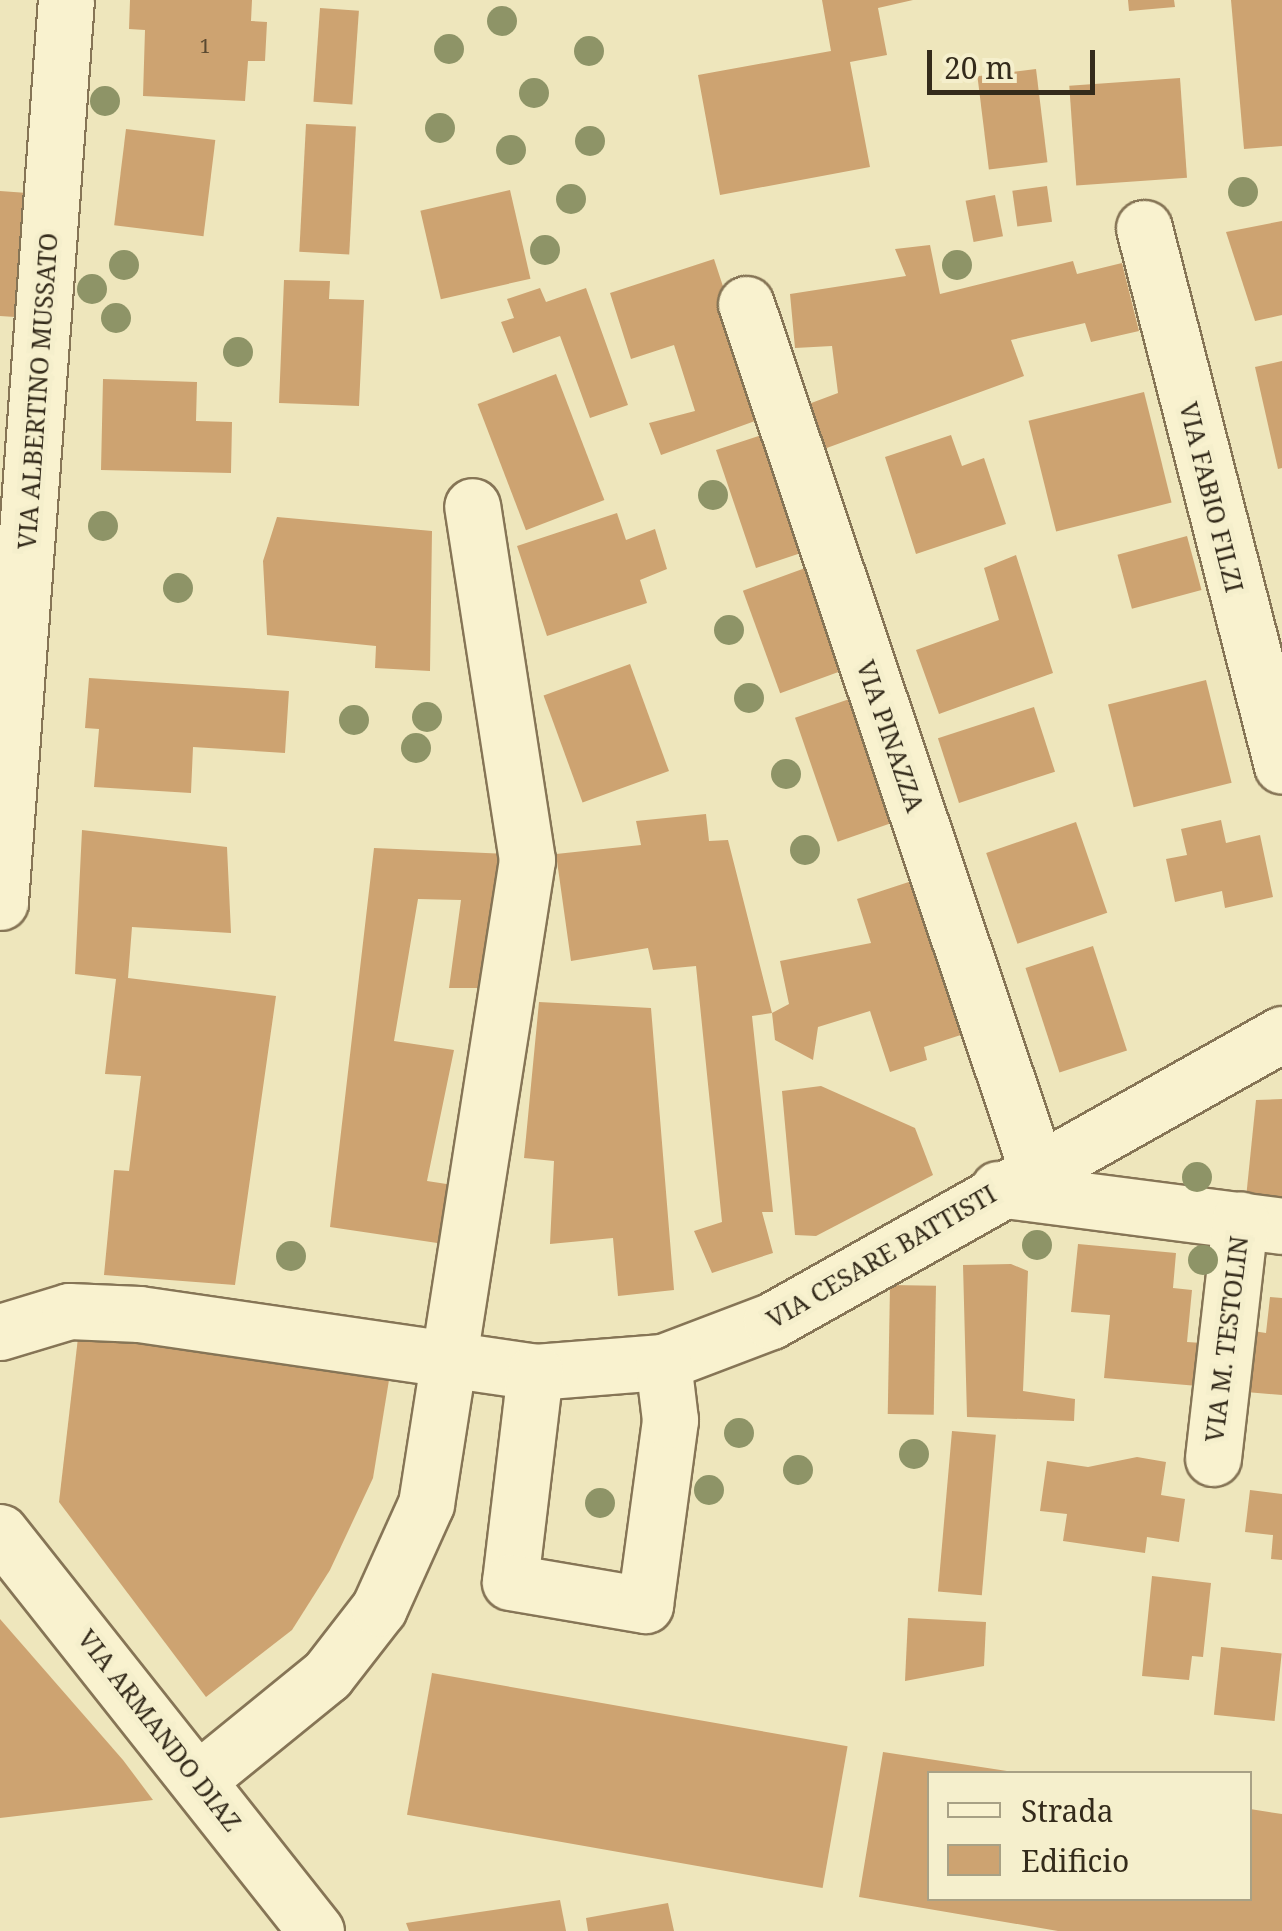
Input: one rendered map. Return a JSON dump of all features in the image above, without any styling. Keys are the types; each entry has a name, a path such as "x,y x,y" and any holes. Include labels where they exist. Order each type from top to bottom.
{"street":[{"name":"VIA ALBERTINO MUSSATO","path":"0,902 66,0"},
{"name":"VIA FABIO FILZI","path":"1144,228 1282,766"},
{"name":"VIA PINAZZA","path":"746,304 1017,1178"},
{"path":"200,1779 327,1675 379,1608 426,1504 527,860 472,506"},
{"name":"VIA CESARE BATTISTI","path":"0,1332 69,1311 139,1314 535,1372 663,1362 771,1322 1017,1178 1282,1034"},
{"name":"VIA M. TESTOLIN","path":"1017,1178 1261,1223 1212,1458"},
{"path":"535,1372 510,1582 645,1605 670,1420 663,1362"},
{"name":"VIA ARMANDO DIAZ","path":"0,1532 200,1779 316,1931"}],"building":[{"path":"130,0 252,0 251,21 267,22 265,61 248,61 245,101 143,96 145,30 129,29"},
{"path":"822,0 913,0 878,8 887,55 850,62 870,167 720,195 698,75 831,51"},
{"path":"1128,0 1174,0 1175,7 1129,11"},
{"path":"1231,0 1282,0 1282,146 1244,149"},
{"path":"320,8 359,11 352,104 313,102"},
{"path":"1036,69 1047,162 989,169 977,76"},
{"path":"1180,78 1187,178 1076,185 1069,86"},
{"path":"306,124 356,127 349,254 299,252"},
{"path":"126,129 215,140 204,236 114,225"},
{"path":"1047,186 1052,222 1017,227 1012,191"},
{"path":"510,190 530,279 441,299 420,211"},
{"path":"0,191 41,194 35,296 16,295 15,317 0,316"},
{"path":"995,195 1003,236 974,242 966,201"},
{"path":"1282,221 1282,315 1255,321 1226,232"},
{"path":"930,245 940,294 1073,261 1077,274 1122,263 1139,331 1091,342 1085,323 1011,340 1024,376 813,453 798,408 838,393 832,346 795,348 790,294 906,276 895,249"},
{"path":"714,259 766,417 661,455 649,423 695,411 674,345 631,359 610,293"},
{"path":"284,280 330,281 329,299 364,300 359,406 279,403"},
{"path":"540,288 546,302 586,288 628,405 590,418 560,336 513,353 501,322 514,318 507,299"},
{"path":"1282,361 1282,468 1278,469 1255,367"},
{"path":"556,374 604,500 526,530 478,404"},
{"path":"103,379 197,382 196,421 232,422 231,473 101,470"},
{"path":"1144,392 1172,503 1056,531 1029,421"},
{"path":"768,433 816,548 756,568 716,450"},
{"path":"951,435 962,466 984,458 1006,524 916,554 885,457"},
{"path":"617,513 626,540 655,529 667,569 640,580 647,603 547,636 517,546"},
{"path":"277,517 432,531 430,671 375,668 376,646 267,635 263,561"},
{"path":"1187,536 1201,590 1132,609 1117,555"},
{"path":"1016,555 1053,673 939,714 916,650 999,620 984,568"},
{"path":"819,563 856,665 780,693 743,591"},
{"path":"630,664 669,771 583,803 544,695"},
{"path":"89,678 289,691 285,753 193,747 191,793 94,787 99,729 85,728"},
{"path":"1206,680 1232,783 1134,807 1108,704"},
{"path":"864,694 907,818 838,842 795,718"},
{"path":"1034,707 1055,772 959,803 938,738"},
{"path":"706,814 709,841 728,840 772,1013 752,1016 773,1212 762,1212 773,1253 712,1273 694,1231 722,1222 696,966 653,970 648,948 571,961 556,854 641,845 636,821"},
{"path":"1221,820 1226,843 1260,835 1273,897 1225,908 1222,891 1175,902 1166,859 1187,855 1181,829"},
{"path":"1076,822 1107,913 1017,944 986,853"},
{"path":"82,830 227,847 231,933 132,927 128,978 276,996 235,1285 104,1275 114,1170 129,1171 141,1076 105,1074 116,979 75,974"},
{"path":"374,848 508,854 494,988 449,988 461,900 418,899 394,1041 454,1050 427,1181 453,1185 444,1244 330,1227"},
{"path":"924,877 976,1030 924,1047 927,1060 890,1072 870,1011 818,1027 813,1060 775,1040 772,1013 789,1004 780,961 871,943 857,899"},
{"path":"1093,946 1127,1051 1059,1073 1025,968"},
{"path":"539,1002 651,1008 674,1290 618,1296 613,1238 550,1244 554,1161 524,1158"},
{"path":"821,1086 915,1128 933,1175 816,1236 795,1235 782,1091"},
{"path":"1282,1099 1282,1196 1246,1198 1256,1100"},
{"path":"1078,1244 1176,1253 1173,1288 1192,1290 1187,1342 1202,1343 1198,1386 1104,1378 1110,1315 1071,1312"},
{"path":"1011,1264 1028,1271 1023,1391 1075,1399 1074,1421 967,1417 963,1265"},
{"path":"890,1285 936,1286 934,1415 888,1414"},
{"path":"1270,1297 1282,1298 1282,1395 1246,1392 1253,1331 1266,1333"},
{"path":"79,1329 389,1380 373,1478 330,1570 292,1630 206,1697 59,1502"},
{"path":"952,1431 996,1435 982,1595 938,1591"},
{"path":"1137,1457 1166,1462 1161,1495 1185,1499 1179,1542 1147,1537 1145,1553 1063,1541 1067,1514 1040,1511 1047,1461 1088,1467"},
{"path":"1250,1490 1282,1494 1282,1560 1271,1559 1273,1535 1245,1532"},
{"path":"1152,1576 1211,1583 1203,1657 1192,1656 1189,1680 1142,1676"},
{"path":"908,1618 986,1622 984,1666 905,1681"},
{"path":"0,1619 123,1760 153,1800 0,1818"},
{"path":"1221,1647 1282,1653 1275,1721 1214,1715"},
{"path":"432,1673 848,1746 823,1888 407,1815"},
{"path":"883,1752 1007,1771 927,1771 927,1901 1252,1901 1252,1809 1282,1814 1282,1931 1058,1931 859,1897"},
{"path":"560,1900 566,1931 409,1931 406,1923"},
{"path":"668,1903 674,1931 588,1931 586,1918"}]}
